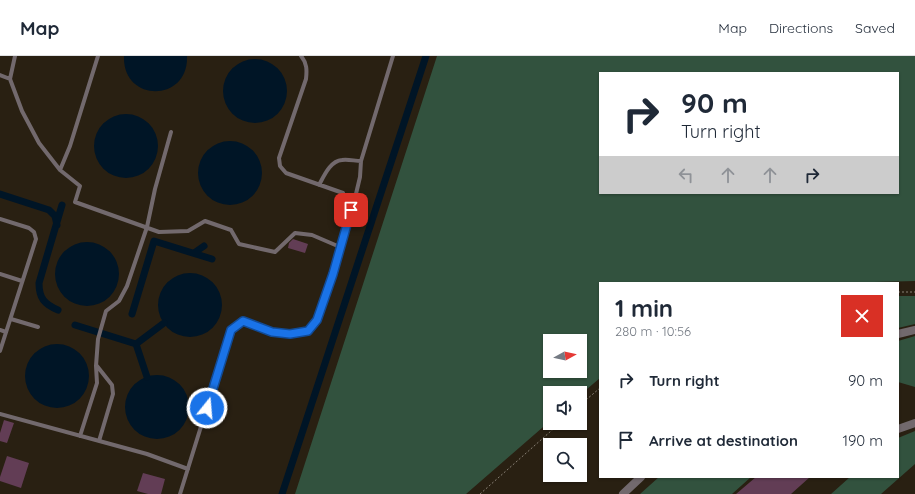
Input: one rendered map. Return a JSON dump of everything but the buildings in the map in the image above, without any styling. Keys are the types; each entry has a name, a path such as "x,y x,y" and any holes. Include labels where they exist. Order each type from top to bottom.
{"street":[{"path":"899,334 915,330"},
{"path":"899,429 915,423"},
{"path":"623,494 640,478"}],"lane":[{"path":"15,56 10,79 22,111 39,143 60,170 80,186 75,202 159,232 188,231 205,221 232,230 239,244 275,252 295,233 312,235 340,247"},
{"path":"60,170 70,146 98,56"},
{"path":"301,56 306,61 306,79 279,158 280,166 286,173 343,193"},
{"path":"180,494 231,330 243,321 272,332 290,334 308,331 317,320 333,274 360,177 361,161 393,56"},
{"path":"0,75 10,79"},
{"path":"80,436 97,383 96,366 98,339 106,311 119,301 127,286 146,227 155,189 172,132"},
{"path":"319,185 326,171 337,162 342,160 361,161"},
{"path":"0,219 29,228 36,235 11,320 0,351"},
{"path":"0,274 22,281"},
{"path":"11,320 38,327"},
{"path":"0,330 6,332"},
{"path":"96,366 112,385 113,394 98,441"},
{"path":"0,415 147,454 188,469"}],"path":[{"path":"899,292 915,292"},
{"path":"587,399 599,389"},
{"path":"480,494 552,430"}],"green space":[{"path":"437,56 915,56 915,281 599,282 599,379 587,389 587,386 543,386 543,427 466,494 295,494"},
{"path":"899,296 915,296 915,324 899,328"},
{"path":"915,336 915,387 899,382 899,341"},
{"path":"915,431 915,464 881,494 831,494 849,478 899,478 899,438"},
{"path":"658,478 750,478 732,494 640,494"}],"water":[{"path":"124,56 187,56 185,71 178,82 167,89 156,91 144,89 133,82 126,71"},
{"path":"255,59 267,61 278,68 285,79 287,91 285,103 278,114 267,121 255,123 243,121 232,114 225,103 223,91 225,79 232,68 243,61"},
{"path":"126,114 138,116 149,123 156,134 158,146 156,158 149,169 138,176 126,178 114,176 103,169 96,158 94,146 96,134 103,123 114,116"},
{"path":"230,141 242,143 253,150 260,161 262,173 260,185 253,196 242,203 230,205 218,203 207,196 200,185 198,173 200,161 207,150 218,143"},
{"path":"87,242 99,244 110,251 117,262 119,274 117,286 110,297 99,304 87,306 75,304 64,297 57,286 55,274 57,262 64,251 75,244"},
{"path":"190,273 208,278 213,282 217,287 222,305 217,323 213,328 208,332 190,337 172,332 167,328 163,323 158,305 163,287 167,282 172,278"},
{"path":"57,344 69,346 80,353 87,364 89,376 87,388 80,399 69,406 57,408 45,406 34,399 27,388 25,376 27,364 34,353 45,346"},
{"path":"157,375 169,377 180,384 187,395 189,407 187,419 180,430 169,437 157,439 145,437 134,430 127,419 125,407 127,395 134,384 145,377"}],"waterway":[{"path":"282,494 426,56"},
{"path":"0,194 49,210 55,216 57,225"},
{"path":"58,310 43,300 40,293 39,283 62,205"},
{"path":"132,314 154,241 212,259"},
{"path":"194,253 204,246"},
{"path":"75,325 136,344 164,323"},
{"path":"136,344 147,377"}],"route":[{"path":"207,408 231,330 243,321 272,332 290,334 308,331 317,320 333,274 351,210"}]}
